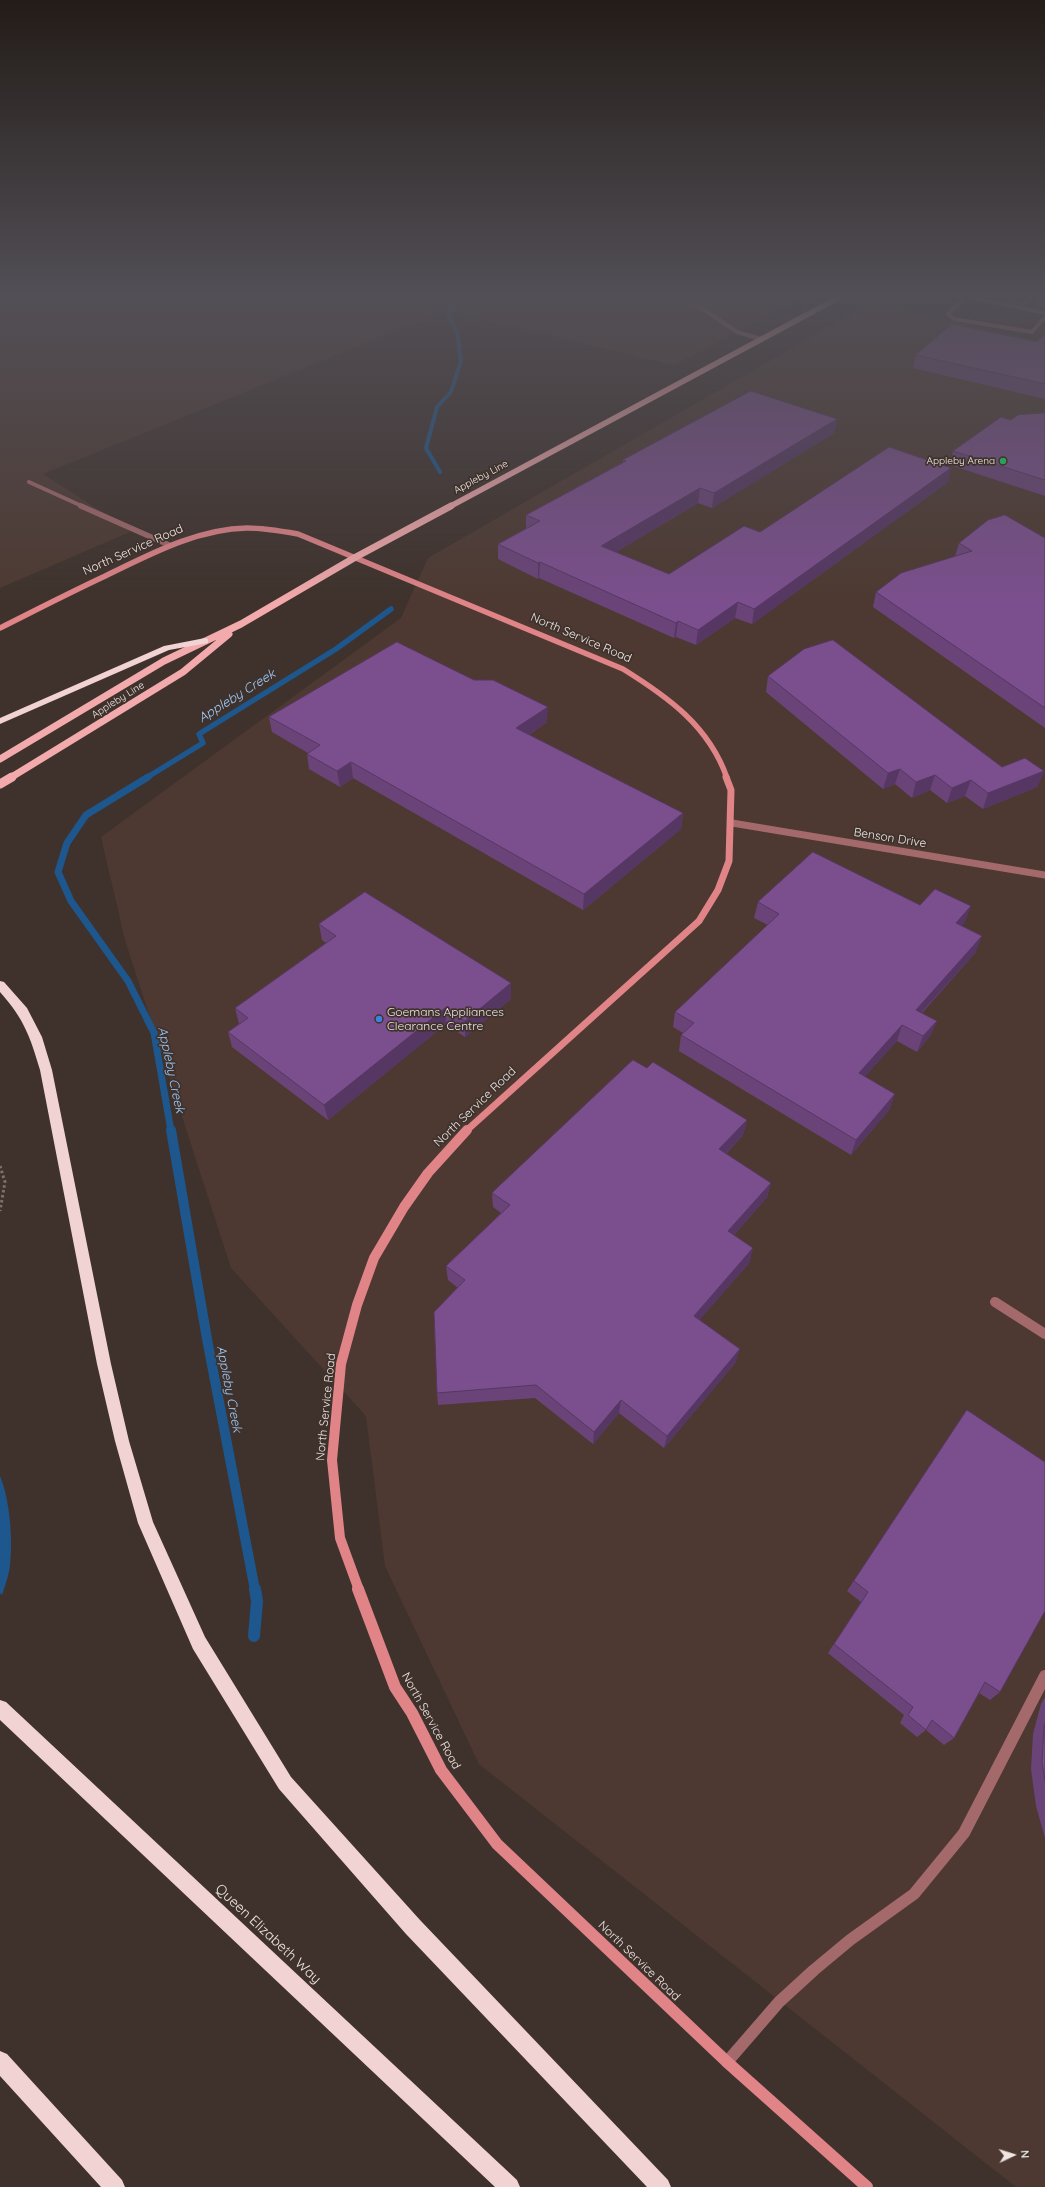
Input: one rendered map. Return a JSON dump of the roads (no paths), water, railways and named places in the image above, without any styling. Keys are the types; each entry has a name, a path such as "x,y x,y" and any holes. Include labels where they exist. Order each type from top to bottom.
{"highway":[{"path":"0,721 167,648 206,641"},
{"path":"0,985 21,1008 36,1037 46,1070 104,1364 122,1441 146,1523 198,1643 285,1783 413,1927 661,2187"},
{"name":"Queen Elizabeth Way","path":"0,1708 510,2187"},
{"path":"0,2061 115,2187"}],"main road":[{"name":"Appleby Line","path":"0,759 164,661 241,624 354,558 647,399"},
{"name":"Appleby Line","path":"0,784 183,672 241,624"}],"street":[{"path":"29,482 169,545"},
{"name":"North Service Road","path":"0,628 169,545 206,532 244,527 263,527 298,534 623,668 663,694 706,736 721,761 731,790 732,823 729,861 718,890 699,921 469,1128 428,1173 404,1207 374,1258 357,1305 341,1364 332,1460 340,1538 395,1687 412,1713 441,1770 497,1844 727,2062 867,2187"},
{"name":"Benson Drive","path":"732,823 1045,875"},
{"path":"995,1302 1045,1334"},
{"path":"727,2062 779,2002 814,1970 850,1940 914,1894 924,1882 964,1833 1045,1676"}],"water":[{"path":"0,1476 10,1520 11,1544 9,1569 2,1595 0,1593"}],"waterway":[{"name":"Appleby Creek","path":"440,472 426,448 437,407 444,399"},
{"name":"Appleby Creek","path":"146,778 203,743 199,734 336,649 391,609"},
{"name":"Appleby Creek","path":"148,777 86,815 67,843 58,872 71,901 128,981 154,1033 171,1131"},
{"name":"Appleby Creek","path":"171,1130 207,1339 255,1590"},
{"name":"Appleby Creek","path":"254,1636 257,1601 255,1589"}],"place":[{"name":"Appleby Arena","path":"1003,461"},
{"name":"Goemans Appliances Clearance Centre","path":"379,1019"}]}
